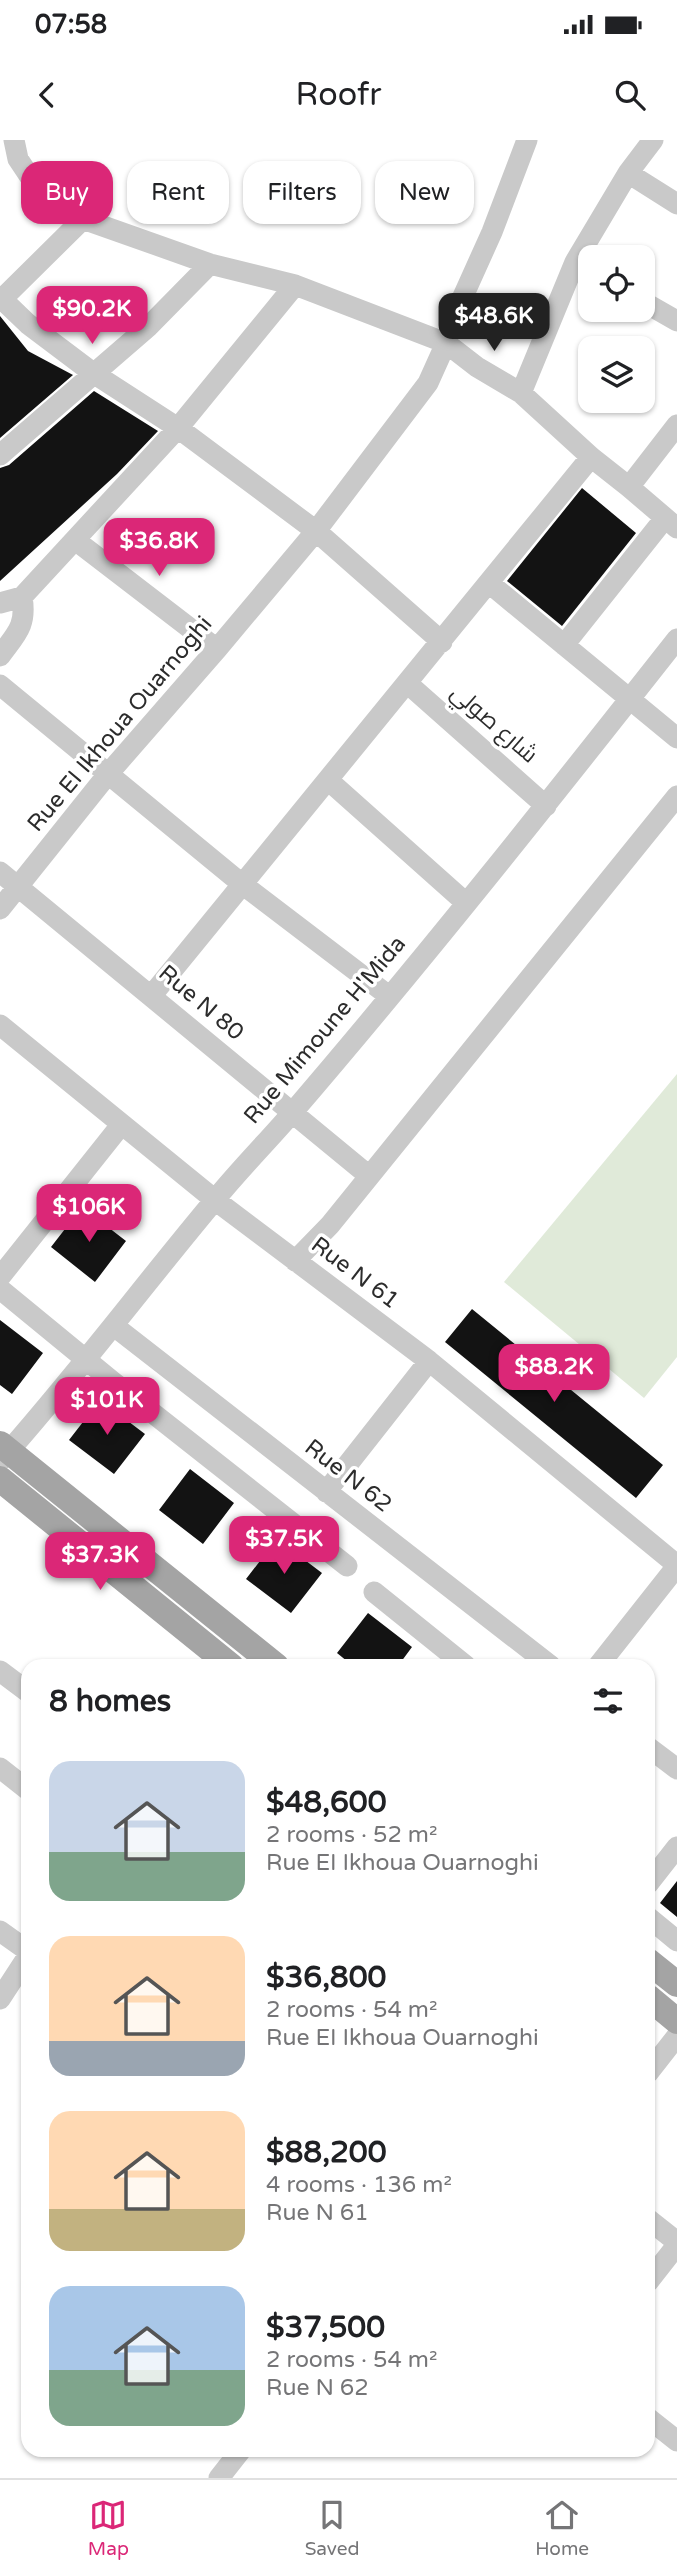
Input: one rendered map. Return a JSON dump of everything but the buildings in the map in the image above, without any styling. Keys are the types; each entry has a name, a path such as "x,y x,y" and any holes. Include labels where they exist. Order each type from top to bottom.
{"main road":[{"path":"3,1452 267,1659"},
{"path":"0,1479 222,1659"},
{"path":"655,1967 677,1984"},
{"path":"655,2003 677,2021"}],"street":[{"path":"14,140 21,164"},
{"name":"Rue EI Ikhoua Ouarnoghi","path":"0,909 108,774 316,531 428,383 492,232 527,140"},
{"path":"593,245 628,173 653,140"},
{"path":"628,173 677,204"},
{"path":"78,224 1,300 93,373 178,428 316,531 442,642"},
{"path":"97,224 210,264 295,285 446,343 477,367 521,393 591,457 671,523 564,645"},
{"path":"0,455 149,326 210,264"},
{"path":"521,393 578,275"},
{"path":"0,603 22,597 75,540 178,428 295,285"},
{"path":"655,308 677,321"},
{"path":"629,486 677,425"},
{"path":"152,995 591,457"},
{"path":"75,540 217,649"},
{"path":"489,583 677,738"},
{"path":"0,656 23,625 25,612 22,597"},
{"name":"Rue Mimoune H'Mida","path":"3,1452 114,1326 215,1200 292,1113 389,996 546,806 677,639"},
{"name":"شارع صولي","path":"407,683 546,806"},
{"path":"0,685 242,884 389,996"},
{"path":"328,780 466,903"},
{"path":"295,1261 330,1225 677,796"},
{"name":"Rue N 80","path":"0,872 368,1175"},
{"name":"Rue N 61","path":"0,1025 215,1200 429,1361 677,1565"},
{"path":"0,1277 121,1125"},
{"path":"0,1289 347,1566"},
{"name":"Rue N 62","path":"114,1326 542,1659"},
{"path":"326,1492 429,1361"},
{"path":"603,1659 677,1565"},
{"path":"374,1592 457,1659"},
{"path":"0,1671 21,1687"},
{"path":"655,1752 677,1769"},
{"path":"0,1768 21,1784"},
{"path":"655,1875 677,1847"},
{"path":"655,1923 677,1941"},
{"path":"0,1931 21,1948"},
{"path":"0,1999 21,1964"},
{"path":"655,2064 677,2036"},
{"path":"655,2225 677,2244 655,2273"},
{"path":"655,2424 677,2441"},
{"path":"219,2478 236,2457"}],"green space":[{"path":"677,1074 677,1357 644,1398 504,1282"}]}
